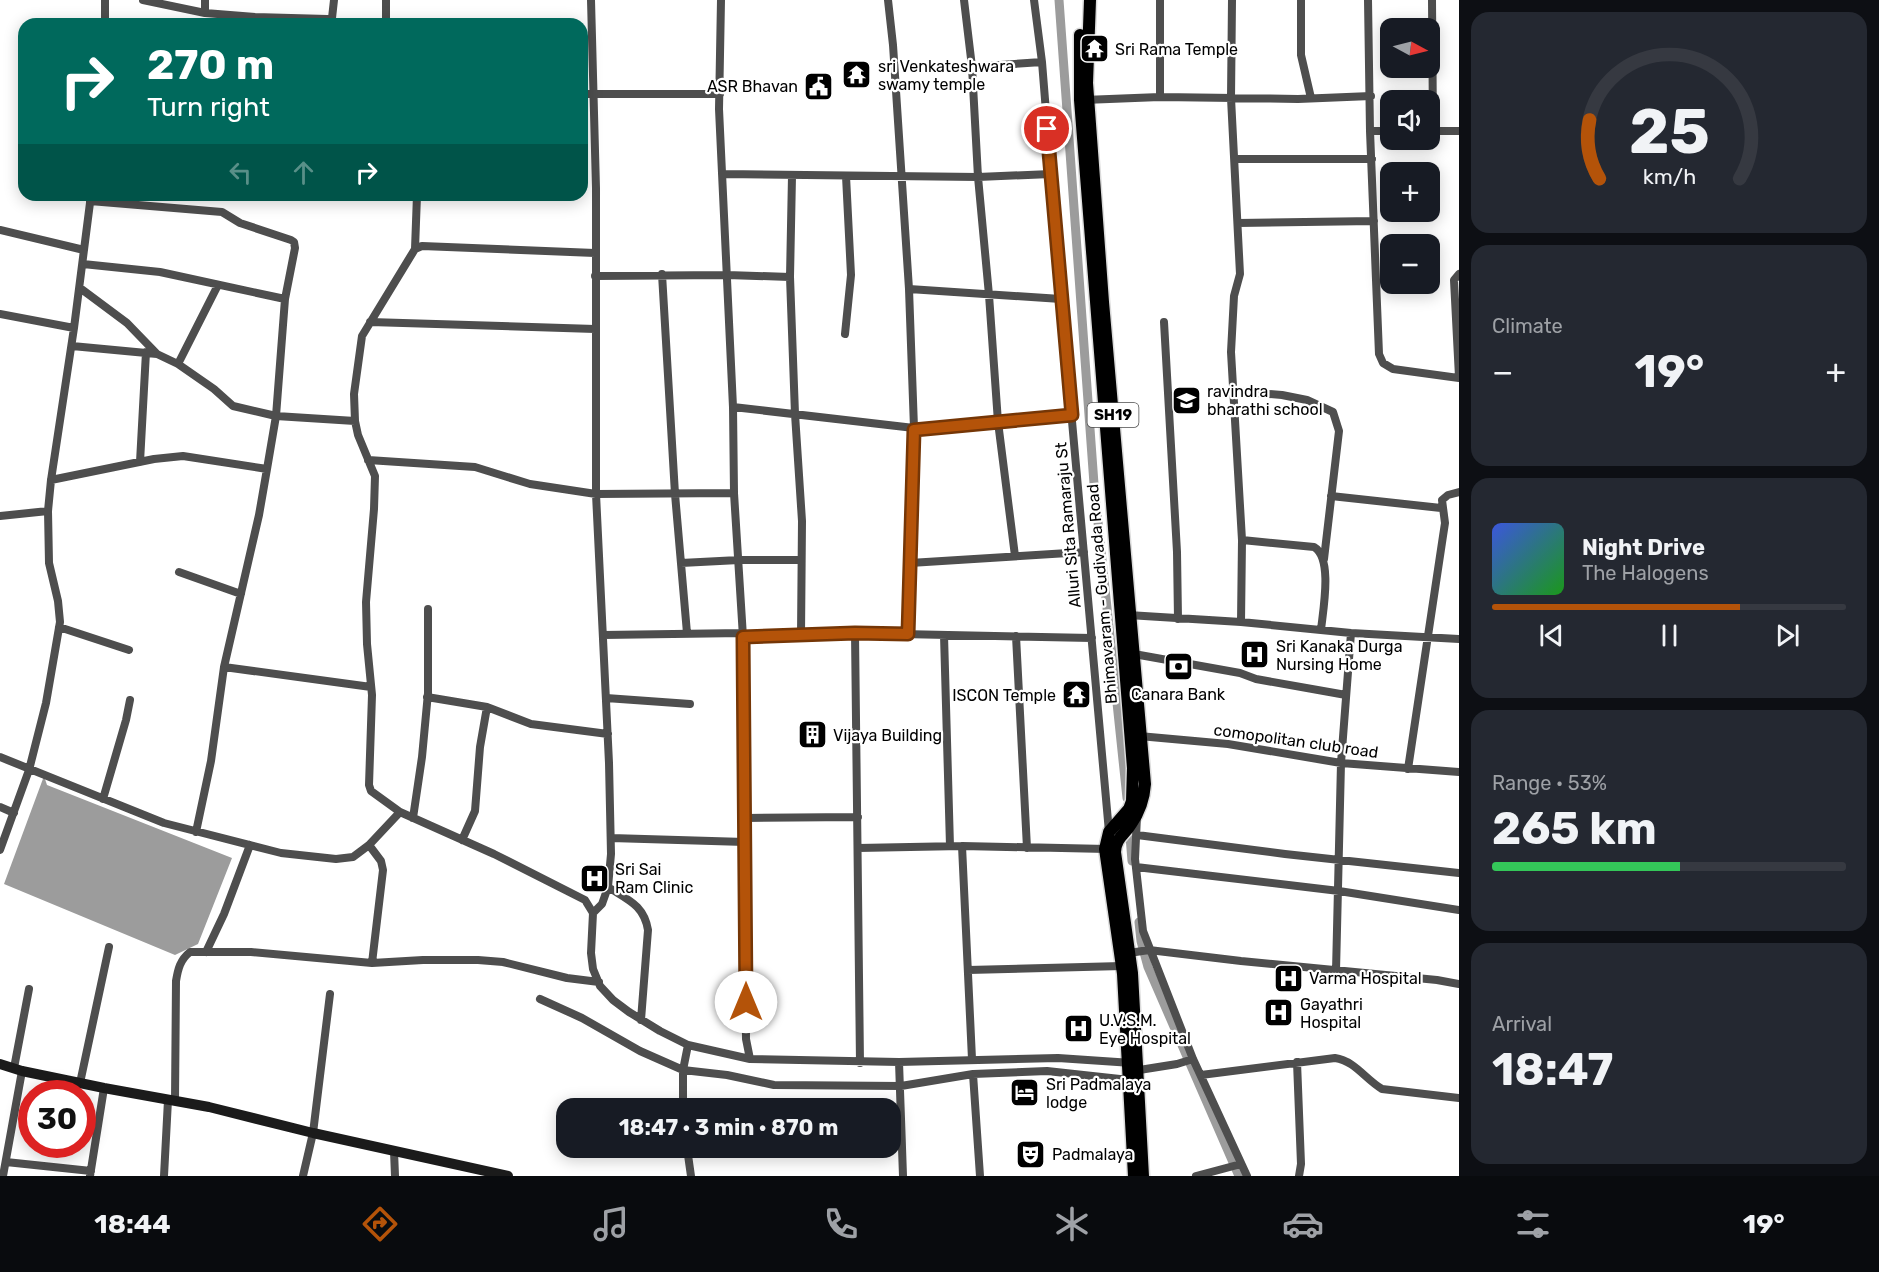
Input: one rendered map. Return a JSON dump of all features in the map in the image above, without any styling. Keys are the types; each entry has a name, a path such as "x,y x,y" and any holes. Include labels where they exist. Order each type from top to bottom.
{"main road":[{"name":"SH19","path":"1082,0 1078,83 1084,100"},
{"name":"Bhimavaram - Gudivada Road","path":"1090,0 1087,82 1084,100 1125,616 1125,654 1135,736 1145,784 1133,812"},
{"name":"Bhimavaram - Gudivada Road","path":"1125,616 1134,654 1135,736"},
{"name":"SH19","path":"1112,839 1133,812"},
{"name":"SH19","path":"1112,839 1134,830 1133,812"},
{"path":"1112,839 1130,953 1134,1176"},
{"path":"1112,839 1143,1176"},
{"path":"0,1064 66,1080"},
{"path":"96,1086 209,1107 313,1133 508,1176"}],"street":[{"path":"105,0 105,18"},
{"path":"143,0 205,13 291,18"},
{"path":"205,0 205,13"},
{"path":"332,18 334,0"},
{"path":"386,0 386,18"},
{"path":"591,0 596,188 596,494 611,838 608,888 602,904 593,913"},
{"path":"721,0 722,174 733,407 734,494 743,635 746,1039 750,1059"},
{"path":"888,0 909,289 914,429 908,634"},
{"path":"964,0 972,67 978,177 998,422 1015,556"},
{"name":"Alluri Sita Ramaraju St","path":"1034,0 1042,62 1061,299 1112,839"},
{"path":"1160,0 1160,97"},
{"path":"1232,0 1232,98 1240,274 1234,296 1231,352 1242,540 1240,622"},
{"path":"1301,0 1301,55 1311,98"},
{"path":"1368,0 1370,131 1379,354 1383,363 1394,369 1459,377 1454,280 1459,274"},
{"path":"1431,90 1432,0"},
{"path":"972,67 1042,62"},
{"path":"588,94 720,94"},
{"path":"1084,100 1160,97 1371,96"},
{"path":"1370,131 1380,131"},
{"path":"1440,131 1459,131"},
{"path":"1236,159 1372,159"},
{"path":"722,174 978,177 1051,174"},
{"path":"792,176 790,277 802,521 801,635"},
{"path":"845,334 851,275 846,176"},
{"path":"0,850 2,838 14,813 29,770 46,703 59,627 58,601 49,563 48,511 80,288 90,201"},
{"path":"118,201 222,212 240,224 291,240 295,248 285,299 276,416 259,515 224,667 211,761 196,832"},
{"path":"417,201 415,249 362,336 354,394 355,422 375,476 366,602 371,687 369,785 371,791 400,812 564,888 585,900 593,913 591,953 593,969 598,982 613,1000 641,1020 688,1045 750,1059 860,1063 1058,1058 1132,1069"},
{"path":"1238,223 1374,221"},
{"path":"0,230 84,250"},
{"path":"415,249 422,246 595,253"},
{"path":"83,264 160,272 285,299"},
{"path":"595,276 662,274 790,277"},
{"path":"662,274 675,494 687,633"},
{"path":"178,364 218,285"},
{"path":"80,288 127,323 157,354"},
{"path":"909,289 1061,299"},
{"path":"0,314 74,328"},
{"path":"370,322 595,328"},
{"path":"1164,322 1178,552 1178,619"},
{"path":"72,346 157,354 178,364 214,389 233,406 276,416 355,422"},
{"path":"140,462 146,352"},
{"path":"1233,391 1282,395 1307,400 1333,412 1339,431 1324,559 1321,630"},
{"path":"733,407 914,429 1072,415"},
{"path":"51,480 183,456 267,469"},
{"path":"368,460 475,467 530,484 596,494 734,494"},
{"path":"1408,769 1444,523 1442,500 1448,495 1459,492"},
{"path":"1331,496 1441,508"},
{"path":"0,516 48,511"},
{"path":"1242,540 1314,547 1324,559"},
{"path":"910,563 1084,552"},
{"path":"681,563 801,560"},
{"path":"179,572 241,594"},
{"path":"413,818 422,757 427,697 428,609"},
{"path":"1125,616 1240,622 1351,633 1459,639"},
{"path":"59,627 129,650"},
{"path":"603,635 855,633 1092,638"},
{"path":"855,633 860,1063"},
{"path":"1335,971 1341,764 1351,633"},
{"path":"944,635 950,846"},
{"path":"1016,636 1026,848"},
{"path":"1134,654 1240,673 1256,679 1346,694"},
{"path":"224,667 371,687"},
{"path":"427,697 487,708 531,724 608,734"},
{"path":"606,698 690,704"},
{"path":"103,799 130,700"},
{"path":"462,840 476,811 480,747 487,708"},
{"name":"comopolitan club road","path":"1135,736 1228,744 1341,764 1459,772"},
{"path":"0,757 164,823 281,853 336,859 353,857 369,845 400,812"},
{"path":"0,807 14,813"},
{"path":"745,818 858,817"},
{"path":"1247,1176 1193,1059 1148,950 1143,931 1134,830 1340,860 1459,873"},
{"path":"611,838 745,842"},
{"path":"858,848 950,846 1026,848 1112,839"},
{"path":"206,952 224,914 250,845"},
{"path":"369,845 381,861 383,870 372,963"},
{"path":"962,846 972,1059"},
{"path":"1136,867 1339,891 1459,910"},
{"path":"608,888 638,906 646,917 648,930 641,1020"},
{"path":"81,1080 109,947"},
{"path":"1130,953 1148,950 1459,984"},
{"path":"164,1176 172,1100 176,981 184,956 190,952 251,952 372,963 478,960 503,962 567,978 598,982"},
{"path":"968,970 1122,966"},
{"path":"3,1176 29,989"},
{"path":"303,1176 313,1133 330,994"},
{"path":"540,999 582,1018 640,1051 683,1070 727,1075 774,1085 901,1086 973,1074 1132,1069 1177,1064 1193,1059"},
{"path":"683,1098 683,1070 688,1045"},
{"path":"1201,1075 1335,1058 1346,1060 1371,1083 1382,1089 1459,1098"},
{"path":"900,1062 903,1176"},
{"path":"1297,1062 1301,1164 1299,1176"},
{"path":"973,1074 980,1176"},
{"path":"6,1162 91,1174 104,1088"},
{"path":"394,1151 395,1176"},
{"path":"688,1158 691,1176"},
{"path":"1196,1176 1241,1164"}],"shaded area":[{"path":"44,776 47,785 232,858 198,944 175,955 4,884"}],"waterway":[{"path":"1059,0 1094,484 1127,798"},
{"path":"1129,824 1132,861"},
{"path":"1139,922 1148,967 1239,1176"}],"place":[{"name":"Sri Rama Temple","path":"1094,49"},
{"name":"sri Venkateshwara swamy temple","path":"857,75"},
{"name":"ASR Bhavan","path":"819,86"},
{"name":"ravindra bharathi school","path":"1186,400"},
{"name":"Sri Kanaka Durga Nursing Home","path":"1255,655"},
{"name":"Canara Bank","path":"1178,666"},
{"name":"ISCON Temple","path":"1077,695"},
{"name":"Vijaya Building","path":"812,735"},
{"name":"Sri Sai Ram Clinic","path":"594,878"},
{"name":"Varma Hospital","path":"1288,978"},
{"name":"Gayathri Hospital","path":"1279,1013"},
{"name":"U.V.S.M. Eye Hospital","path":"1078,1029"},
{"name":"Sri Padmalaya lodge","path":"1025,1093"},
{"name":"Padmalaya","path":"1031,1154"}],"route":[{"path":"746,1002 743,637 855,633 908,634 914,430 1072,415 1047,129"}]}
